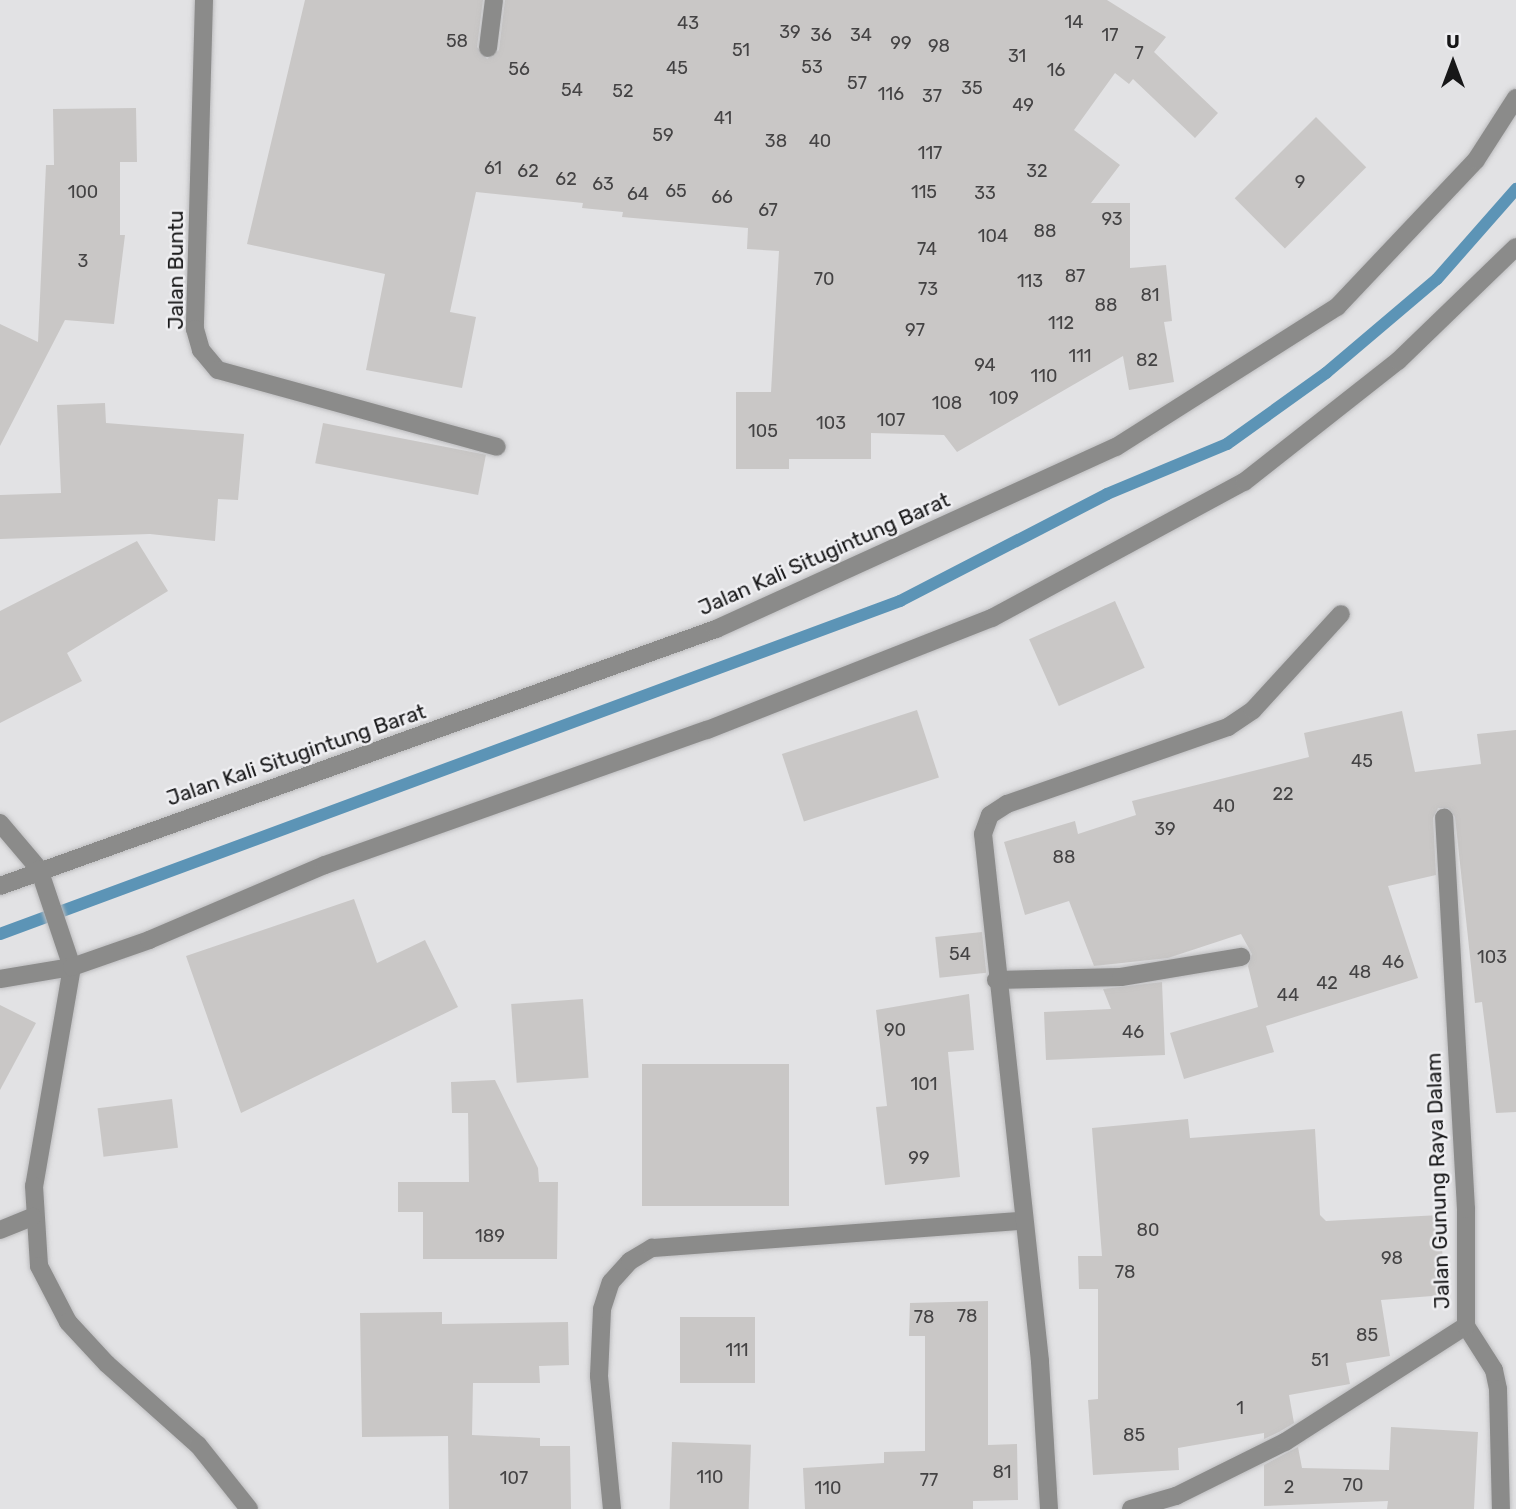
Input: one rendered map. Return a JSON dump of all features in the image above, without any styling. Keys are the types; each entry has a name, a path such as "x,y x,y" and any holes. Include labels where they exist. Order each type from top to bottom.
{"street":[{"name":"Jalan Buntu","path":"204,0 195,329 201,350 218,369 497,447"},
{"path":"488,48 495,0"},
{"name":"Jalan Kali Situgintung Barat","path":"0,886 42,877 183,819 716,629 1116,447 1337,307 1476,160 1516,98"},
{"path":"0,979 72,967 326,865 707,730 992,618 1244,482 1398,361 1516,247"},
{"path":"1049,1509 1040,1361 982,834 990,816 1007,804 1228,727 1253,710 1341,614"},
{"name":"Jalan Gunung Raya Dalam","path":"1131,1509 1176,1502 1285,1442 1466,1326 1466,1209 1444,818"},
{"path":"0,823 42,877 72,967 32,1217 39,1266 68,1322 107,1364 198,1445 248,1509"},
{"path":"996,980 1121,977 1241,957"},
{"path":"0,1230 32,1217"},
{"path":"612,1509 599,1376 602,1309 611,1282 630,1261 652,1248 1023,1221"},
{"path":"1466,1326 1490,1363 1498,1389 1501,1509"}],"building":[{"path":"305,0 483,0 477,47 487,59 499,50 505,0 1107,0 1166,37 1154,52 1218,113 1195,138 1133,79 1129,84 1115,73 1074,130 1120,165 1091,203 1130,203 1130,268 1166,265 1172,321 1164,322 1174,382 1129,390 1123,356 957,452 944,435 871,433 871,459 789,459 789,469 736,469 736,392 771,392 779,251 747,249 748,228 622,217 623,212 582,208 583,203 476,192 450,312 476,317 462,388 366,370 385,274 247,244"},
{"path":"136,108 137,162 120,162 120,235 125,235 114,324 65,320 0,446 0,324 38,342 46,165 54,165 53,109"},
{"path":"1316,117 1366,167 1285,249 1235,198"},
{"path":"105,403 106,423 244,434 238,500 218,499 215,541 150,534 0,539 0,495 61,493 57,405"},
{"path":"323,423 486,455 478,495 315,463"},
{"path":"137,541 168,591 67,653 82,681 0,723 0,611"},
{"path":"1115,601 1145,668 1059,706 1029,639"},
{"path":"917,710 939,778 804,821 782,754"},
{"path":"1402,711 1415,772 1481,764 1477,734 1516,730 1516,1112 1496,1113 1482,1002 1475,1003 1455,817 1448,808 1438,808 1433,818 1436,875 1388,886 1418,978 1266,1026 1274,1052 1184,1079 1170,1033 1258,1007 1248,966 1252,954 1241,934 1168,958 1094,966 1069,901 1025,915 1004,842 1075,821 1078,834 1136,815 1132,801 1309,757 1304,733"},
{"path":"354,899 377,963 425,940 458,1007 241,1113 186,956"},
{"path":"982,932 986,973 940,978 935,937"},
{"path":"1162,982 1165,1055 1046,1060 1044,1012 1111,1009 1103,989"},
{"path":"969,994 974,1050 948,1052 960,1177 885,1185 876,1107 887,1106 876,1010"},
{"path":"583,999 589,1078 517,1083 511,1004"},
{"path":"0,1005 36,1023 0,1090"},
{"path":"642,1064 789,1064 789,1206 642,1206"},
{"path":"495,1080 538,1168 539,1182 558,1182 557,1259 423,1259 423,1212 398,1212 398,1182 469,1182 468,1113 452,1113 451,1082"},
{"path":"172,1099 178,1148 104,1157 98,1108"},
{"path":"1188,1119 1190,1138 1315,1129 1320,1215 1326,1221 1440,1215 1445,1295 1381,1300 1390,1356 1346,1363 1350,1384 1289,1395 1294,1423 1279,1432 1264,1439 1264,1433 1178,1448 1179,1470 1093,1475 1088,1400 1098,1399 1098,1289 1079,1289 1078,1256 1102,1256 1092,1128"},
{"path":"988,1301 988,1445 1017,1444 1018,1500 973,1501 973,1509 805,1509 803,1468 884,1463 884,1452 925,1451 925,1336 909,1336 910,1303"},
{"path":"442,1312 442,1324 568,1322 569,1365 539,1366 540,1383 473,1383 472,1435 540,1438 540,1446 570,1446 571,1509 449,1509 448,1436 362,1437 360,1313"},
{"path":"680,1317 755,1317 755,1383 680,1383"},
{"path":"1391,1427 1478,1432 1474,1509 1387,1509 1388,1501 1264,1506 1264,1465 1298,1447 1302,1468 1389,1470"},
{"path":"672,1442 751,1445 749,1509 670,1509"}],"waterway":[{"path":"0,934 900,601 1107,494 1227,444 1326,373 1437,279 1516,189"}]}
